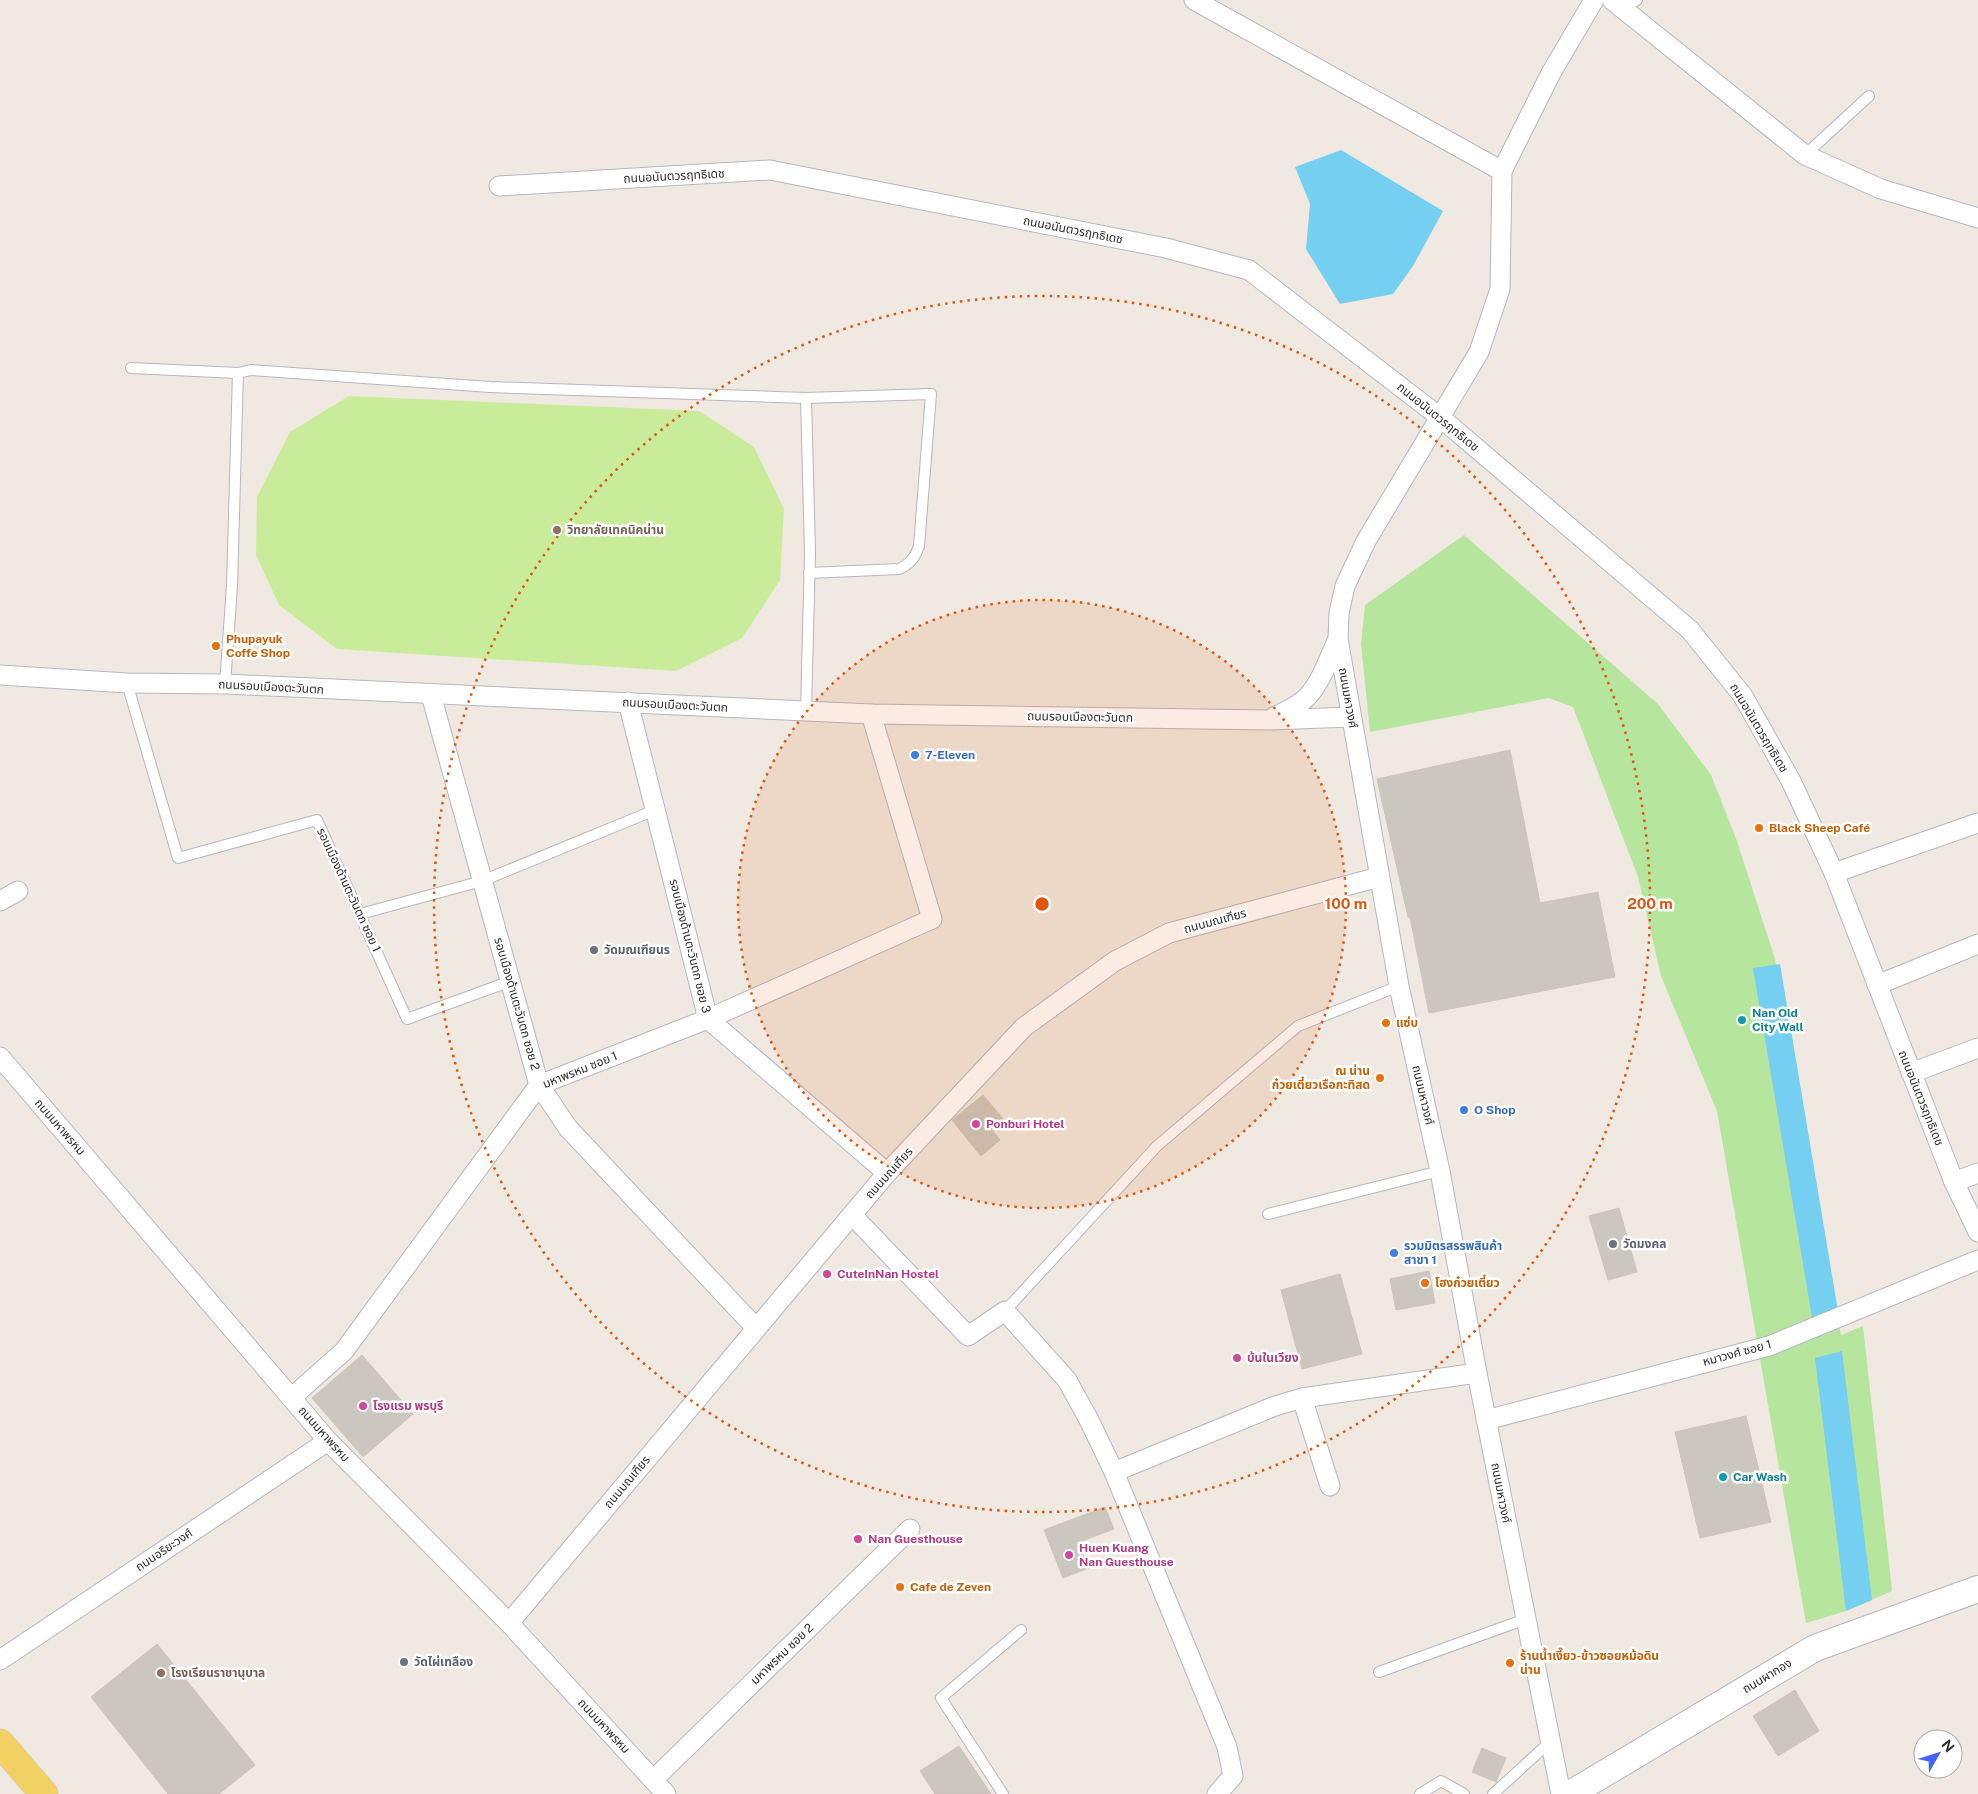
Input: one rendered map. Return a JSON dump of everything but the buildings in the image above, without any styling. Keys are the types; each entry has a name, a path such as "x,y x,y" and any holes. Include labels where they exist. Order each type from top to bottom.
{"main road":[{"name":"ถนนผากอง","path":"1570,1794 1815,1648 1978,1589"},
{"path":"0,1743 44,1794"}],"street":[{"path":"1194,0 1502,171 1551,73 1594,0"},
{"path":"1623,3 1805,155 1881,189 1978,218"},
{"name":"ถนนอนันตวรฤทธิเดช","path":"499,186 770,170 1166,248 1249,270 1441,418 1690,630 1742,696 1791,781 1834,873 1910,1073 1954,1182 1978,1232"},
{"name":"ถนนมหาวงศ์","path":"1502,171 1500,288 1479,352 1366,541 1345,586 1338,613 1338,639 1399,986 1440,1171 1477,1374 1561,1794"},
{"path":"1268,720 1292,708 1308,696 1338,639"},
{"name":"ถนนรอบเมืองตะวันตก","path":"0,676 128,683 225,684 871,714 1268,720 1351,717"},
{"name":"รอบเมืองด้านตะวันตก ซอย 2","path":"430,695 540,1085 568,1128 756,1328"},
{"name":"รอบเมืองด้านตะวันตก ซอย 3","path":"628,702 708,1019 887,1173"},
{"name":"มหาพรหม ซอย 1","path":"291,1398 344,1351 540,1085 708,1019 932,919 871,714"},
{"path":"1834,873 1978,823"},
{"name":"ถนนมณเฑียร","path":"509,1623 887,1173 1024,1027 1115,961 1169,933 1379,877"},
{"path":"0,901 18,891"},
{"path":"1877,985 1978,944"},
{"path":"1910,1073 1978,1048"},
{"name":"ถนนมหาพรหม","path":"0,1057 328,1441 509,1623 666,1794"},
{"path":"1954,1182 1978,1173"},
{"path":"852,1215 968,1336 1005,1310 1067,1380 1114,1472 1227,1747 1233,1776 1217,1794"},
{"name":"หมาวงศ์ ซอย 1","path":"1486,1420 1769,1346 1978,1260"},
{"path":"1114,1472 1275,1406 1302,1398 1477,1374"},
{"path":"1302,1398 1330,1486"},
{"name":"ถนนอริยะวงศ์","path":"0,1660 328,1441"},
{"name":"มหาพรหม ซอย 2","path":"654,1780 910,1529"}],"lane":[{"path":"1805,155 1869,96"},
{"path":"131,368 238,373 251,370 490,387 806,398 931,394 919,546 915,557 908,565 899,569 809,573"},
{"path":"225,684 232,586 238,373"},
{"path":"806,398 809,573 806,711"},
{"name":"รอบเมืองด้านตะวันตก ซอย 1","path":"128,683 178,858 317,820 407,1019 511,981"},
{"path":"360,914 482,881 655,810"},
{"path":"1005,1310 1158,1146 1298,1026 1399,986"},
{"path":"1268,1214 1440,1171"},
{"path":"1379,1672 1526,1619"},
{"path":"1002,1794 941,1698 1021,1630"},
{"path":"1493,1794 1550,1742"},
{"path":"1420,1794 1441,1781 1464,1794"}],"green space":[{"path":"349,396 699,411 754,447 784,509 780,580 742,638 676,671 337,649 279,605 256,555 257,497 290,432"},
{"path":"1464,535 1658,704 1711,775 1737,841 1775,959 1841,1335 1863,1326 1892,1591 1846,1611 1806,1623 1717,1111 1661,976 1638,877 1573,707 1549,698 1370,732 1361,644 1365,605"}],"water":[{"path":"1341,150 1443,211 1413,266 1393,294 1340,304 1306,249 1310,204 1295,167"},
{"path":"1780,964 1839,1317 1813,1323 1753,968"},
{"path":"1842,1351 1872,1600 1846,1611 1815,1358"}],"place":[{"name":"วิทยาลัยเทคนิคน่าน","path":"557,530"},
{"name":"Phupayuk Coffe Shop","path":"216,646"},
{"name":"7-Eleven","path":"915,755"},
{"name":"Black Sheep Café","path":"1759,828"},
{"name":"วัดมณเฑียนร","path":"594,950"},
{"name":"Nan Old City Wall","path":"1742,1020"},
{"name":"แซ่บ","path":"1386,1023"},
{"name":"ณ น่าน ก๋วยเตี๋ยวเรือกะทิสด","path":"1380,1078"},
{"name":"O Shop","path":"1464,1110"},
{"name":"Ponburi Hotel","path":"976,1124"},
{"name":"วัดมงคล","path":"1613,1244"},
{"name":"รวมมิตรสรรพสินค้า สาขา 1","path":"1394,1253"},
{"name":"CuteInNan Hostel","path":"827,1274"},
{"name":"โฮงก๋วยเตี๋ยว","path":"1425,1283"},
{"name":"บ้นในเวียง","path":"1237,1358"},
{"name":"โรงแรม พรบุรี","path":"363,1406"},
{"name":"Car Wash","path":"1723,1477"},
{"name":"Nan Guesthouse","path":"858,1539"},
{"name":"Huen Kuang Nan Guesthouse","path":"1069,1555"},
{"name":"Cafe de Zeven","path":"900,1587"},
{"name":"วัดไผ่เทลือง","path":"404,1662"},
{"name":"ร้านน้ำเงี๊ยว-ข้าวซอยหม้อดิน น่าน","path":"1510,1663"},
{"name":"โรงเรียนราชานุบาล","path":"161,1673"}]}
